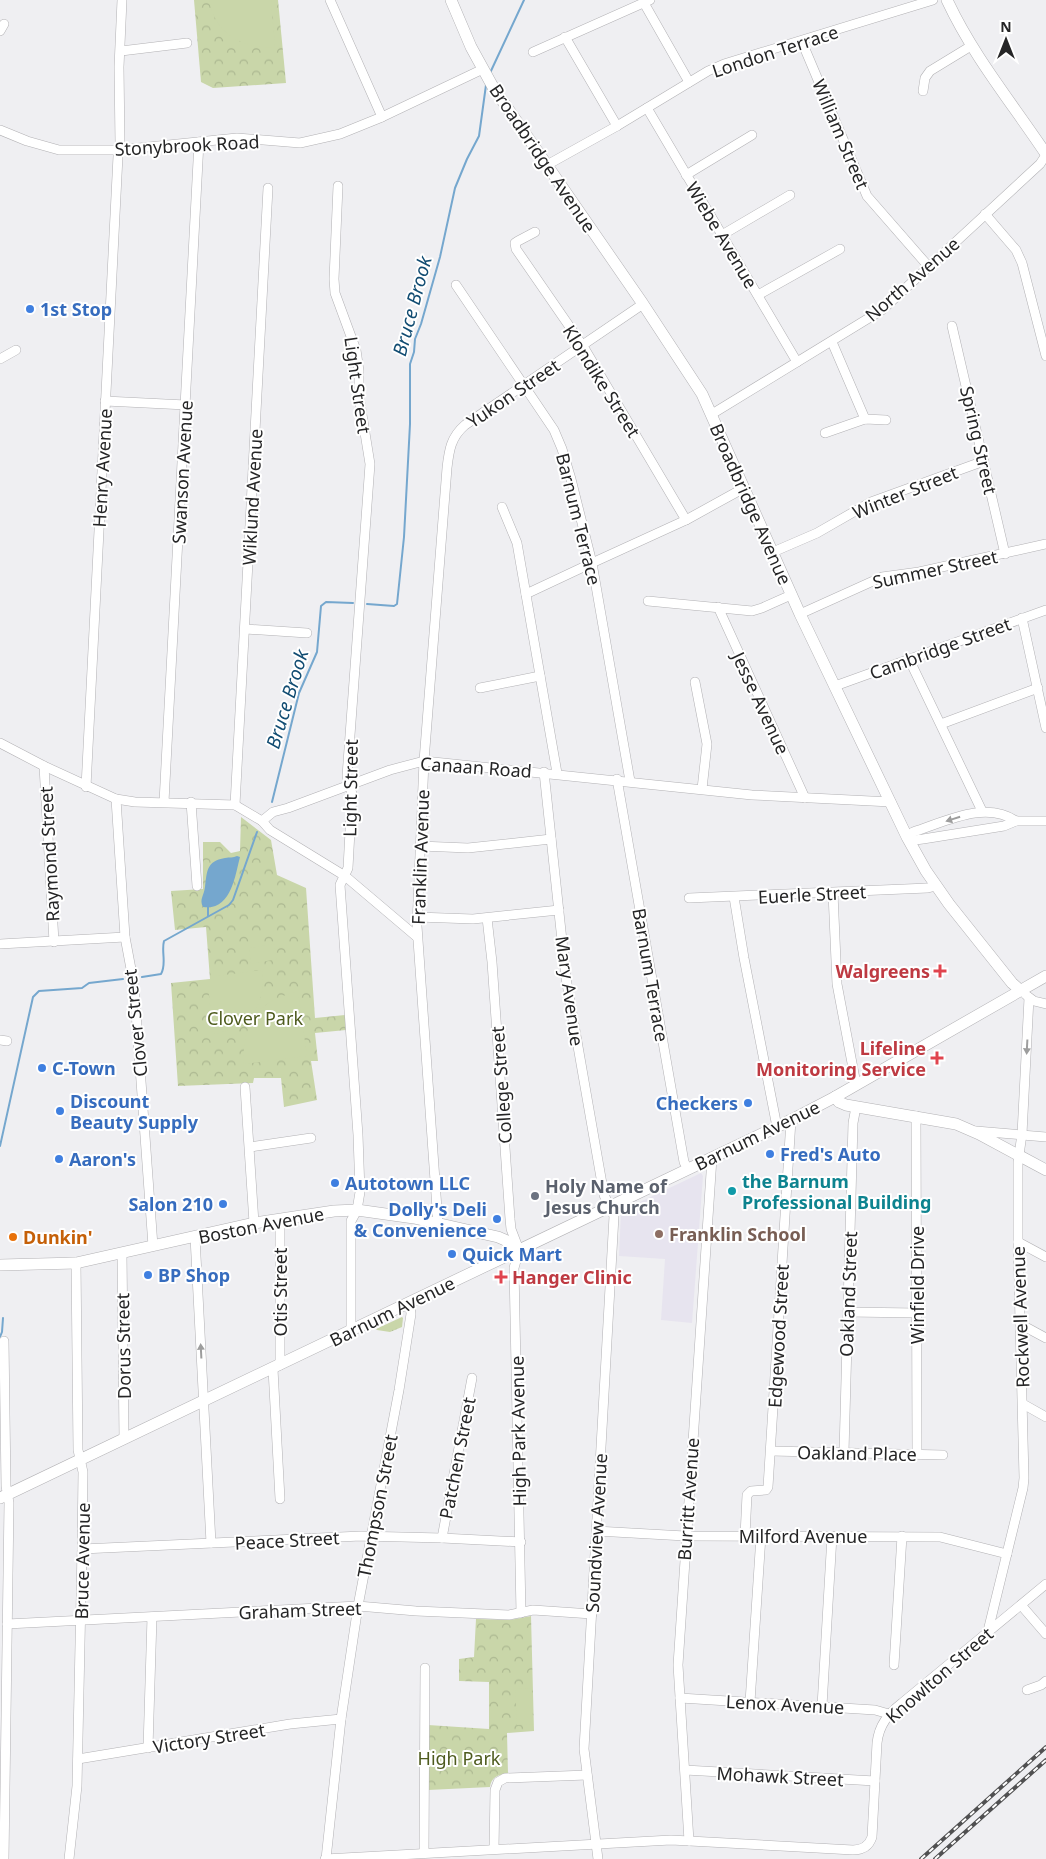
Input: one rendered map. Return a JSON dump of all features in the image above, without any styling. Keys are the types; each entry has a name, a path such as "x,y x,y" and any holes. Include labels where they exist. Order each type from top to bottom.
{"main road":[{"name":"Broadbridge Avenue","path":"451,0 493,87 682,362 712,414 791,595 907,837 936,886 1012,983 1025,994"},
{"path":"946,0 971,46 1046,155"},
{"name":"Barnum Avenue","path":"4,1496 777,1127 1025,994 1046,976"},
{"path":"835,1097 841,1103 856,1107 956,1124 974,1131 1046,1170"},
{"name":"Boston Avenue","path":"0,1265 76,1263 254,1223 334,1211 357,1210 391,1213 501,1238 518,1250"}],"street":[{"name":"Henry Avenue","path":"86,787 119,150 122,0"},
{"path":"330,0 382,117"},
{"name":"London Terrace","path":"546,165 617,126 708,71 724,64 802,42 933,0"},
{"path":"533,52 641,2 689,82"},
{"path":"565,37 617,126"},
{"name":"William Street","path":"802,42 868,196 928,267"},
{"path":"121,52 187,43"},
{"path":"923,91 925,78 930,72 971,46"},
{"name":"Stonybrook Road","path":"0,130 27,141 59,150 119,150 237,138 300,143 340,134 484,71"},
{"name":"Wiebe Avenue","path":"647,108 797,362"},
{"path":"686,174 752,135"},
{"name":"Swanson Avenue","path":"164,802 199,142"},
{"name":"North Avenue","path":"712,414 882,310 1040,164 1046,155"},
{"name":"Light Street","path":"338,186 335,293 356,350 359,371 359,396 370,464 347,776 352,794 348,868 340,885 358,1135 360,1192 357,1210 351,1221 351,1330"},
{"name":"Wiklund Avenue","path":"235,805 246,630 268,188"},
{"path":"722,235 790,195"},
{"path":"986,214 1016,250 1022,263 1046,356"},
{"name":"Klondike Street","path":"535,232 518,241 515,244 516,249 583,346 686,520"},
{"path":"758,295 840,249"},
{"name":"Barnum Terrace","path":"456,285 554,430 562,449 592,562 630,781"},
{"name":"Yukon Street","path":"457,433 465,425 643,304"},
{"name":"Spring Street","path":"952,326 1005,554"},
{"path":"832,342 865,419"},
{"path":"0,359 16,350"},
{"path":"105,401 186,405"},
{"path":"825,434 865,419 886,420"},
{"name":"Franklin Avenue","path":"438,1223 417,917 424,760 448,458 450,446 457,433"},
{"name":"Winter Street","path":"773,552 817,533 871,502 984,461"},
{"path":"526,594 686,520 744,488"},
{"path":"502,507 517,543 557,774"},
{"name":"Summer Street","path":"800,614 882,577 919,572 1046,544"},
{"path":"648,601 758,610 791,595"},
{"name":"Jesse Avenue","path":"718,607 805,798"},
{"name":"Cambridge Street","path":"835,686 1046,610"},
{"path":"1022,618 1046,728"},
{"path":"246,630 307,634"},
{"path":"909,659 982,811"},
{"path":"480,688 540,676"},
{"path":"695,682 706,744 702,789"},
{"path":"941,724 1038,688"},
{"path":"0,743 86,787 116,799 235,805 262,821 270,830 345,876 417,937"},
{"name":"Canaan Road","path":"262,821 273,812 398,767 424,760 752,795 891,802"},
{"name":"Raymond Street","path":"44,766 54,942"},
{"name":"Mary Avenue","path":"544,772 566,978 604,1195 609,1207"},
{"name":"Barnum Terrace","path":"617,780 684,1162 688,1169"},
{"name":"Clover Street","path":"116,799 125,937 134,984 153,1246"},
{"path":"191,802 197,886"},
{"path":"1016,821 1005,815 982,811 913,832 907,837 915,840 1004,826 1016,821 1046,821"},
{"path":"420,846 468,848 551,839"},
{"name":"Euerle Street","path":"689,898 833,893 936,886"},
{"path":"833,893 837,984 856,1084"},
{"path":"734,897 777,1127"},
{"path":"417,917 473,920 558,910"},
{"name":"College Street","path":"488,918 511,1229 518,1250"},
{"path":"0,944 125,937"},
{"name":"Broadbridge Avenue","path":"1025,994 1046,1004"},
{"name":"Rockwell Avenue","path":"988,1631 1023,1488 1023,1404 1018,1242 1025,994"},
{"path":"245,1087 254,1223"},
{"name":"Oakland Street","path":"844,1452 853,1123 856,1107"},
{"name":"Winfield Drive","path":"916,1116 917,1453"},
{"name":"Edgewood Street","path":"745,1536 747,1495 751,1491 763,1491 768,1488 791,1120"},
{"path":"974,1131 1046,1137"},
{"path":"250,1147 311,1138"},
{"name":"Burritt Avenue","path":"689,1841 678,1665 685,1536 712,1158"},
{"name":"Soundview Avenue","path":"598,1859 584,1749 614,1216 609,1207"},
{"name":"Otis Street","path":"280,1219 276,1367 280,1499"},
{"path":"195,1237 211,1544"},
{"path":"1018,1242 1046,1257"},
{"name":"High Park Avenue","path":"518,1250 514,1268 521,1613"},
{"name":"Dorus Street","path":"122,1253 124,1439"},
{"name":"Bruce Avenue","path":"69,1859 77,1786 83,1472 78,1450 76,1263"},
{"name":"Thompson Street","path":"326,1859 341,1719 358,1606 399,1390 411,1314 410,1302"},
{"path":"848,1312 917,1312"},
{"path":"1020,1324 1046,1338"},
{"path":"4,1340 4,1496 9,1503 4,1859"},
{"name":"Patchen Street","path":"442,1538 472,1378"},
{"path":"1023,1404 1046,1417"},
{"name":"Oakland Place","path":"771,1451 943,1454"},
{"name":"Milford Avenue","path":"596,1531 685,1536 940,1537 1007,1554"},
{"name":"Peace Street","path":"82,1549 370,1536 521,1542"},
{"path":"750,1702 761,1536"},
{"path":"822,1706 832,1536"},
{"path":"894,1665 902,1536"},
{"name":"Knowlton Street","path":"689,1841 853,1850 862,1849 867,1846 873,1832 878,1734 882,1723 889,1714 1046,1584"},
{"path":"1022,1605 1046,1634"},
{"name":"Graham Street","path":"7,1624 358,1606 416,1611 509,1615 533,1610 592,1614"},
{"path":"148,1748 152,1617"},
{"path":"424,1853 425,1668"},
{"path":"1027,1690 1046,1681"},
{"name":"Lenox Avenue","path":"680,1698 822,1706 874,1710 889,1714"},
{"name":"Victory Street","path":"78,1758 290,1724 341,1719"},
{"name":"Mohawk Street","path":"685,1770 875,1781"},
{"path":"494,1849 495,1790 498,1782 504,1778 586,1775"},
{"path":"326,1859 424,1853 462,1855 494,1849 652,1840 689,1841"}],"shaded area":[{"name":"Franklin School","path":"701,1173 703,1176 692,1323 661,1320 665,1259 619,1256 621,1211"}],"green space":[{"path":"194,0 278,0 286,83 213,88 201,82"},
{"path":"209,0 271,0 275,47 252,45 232,37 217,22"},
{"name":"Clover Park","path":"241,817 271,840 277,875 306,888 315,1018 345,1015 346,1030 315,1033 318,1061 311,1061 317,1100 284,1107 281,1078 254,1078 253,1083 178,1086 171,983 210,979 206,927 175,930 171,891 203,889 203,842 220,842 231,853 240,851"},
{"path":"274,944 277,959 251,964 249,948"},
{"path":"262,970 262,994 252,1013 236,1027 213,1034 208,985 217,976"},
{"path":"298,992 307,1056 244,1064 246,1037 249,1026 255,1016 272,1001"},
{"path":"402,1317 402,1327 390,1332 376,1329"},
{"name":"High Park","path":"531,1616 534,1731 507,1733 508,1774 496,1777 490,1787 428,1790 428,1725 489,1729 489,1682 459,1681 459,1659 474,1657 476,1619 510,1620"},
{"path":"532,1688 533,1724 517,1725 515,1689"}],"water":[{"path":"240,857 236,873 226,898 220,904 212,907 203,907 202,900 207,872 211,865 219,859"}],"waterway":[{"name":"Bruce Brook","path":"490,73 524,0"},
{"name":"Bruce Brook","path":"367,604 394,606 397,604 404,537 410,424 410,364 414,352 415,339 440,257 455,188 479,136 486,85"},
{"name":"Bruce Brook","path":"272,802 299,693 317,652 321,606 326,602 353,603"},
{"name":"Bruce Brook","path":"142,977 161,974 164,966 164,941 229,905 233,900 257,832"},
{"path":"208,907 208,916"},
{"name":"Bruce Brook","path":"0,1146 33,997 39,991 82,988 89,983 123,979"},
{"name":"Bruce Brook","path":"0,1337 3,1318"}],"railway":[{"path":"921,1859 1046,1747"},
{"path":"935,1859 1046,1760"}],"place":[{"name":"1st Stop","path":"30,309"},
{"name":"Walgreens","path":"940,971"},
{"name":"Lifeline Monitoring Service","path":"937,1058"},
{"name":"C-Town","path":"42,1068"},
{"name":"Checkers","path":"748,1103"},
{"name":"Discount Beauty Supply","path":"60,1111"},
{"name":"Fred's Auto","path":"770,1154"},
{"name":"Aaron's","path":"59,1159"},
{"name":"Autotown LLC","path":"335,1183"},
{"name":"the Barnum Professional Building","path":"732,1191"},
{"name":"Holy Name of Jesus Church","path":"535,1196"},
{"name":"Salon 210","path":"223,1204"},
{"name":"Dolly's Deli & Convenience","path":"497,1219"},
{"name":"Franklin School","path":"659,1234"},
{"name":"Dunkin'","path":"13,1237"},
{"name":"Quick Mart","path":"452,1254"},
{"name":"BP Shop","path":"148,1275"},
{"name":"Hanger Clinic","path":"501,1277"}]}
